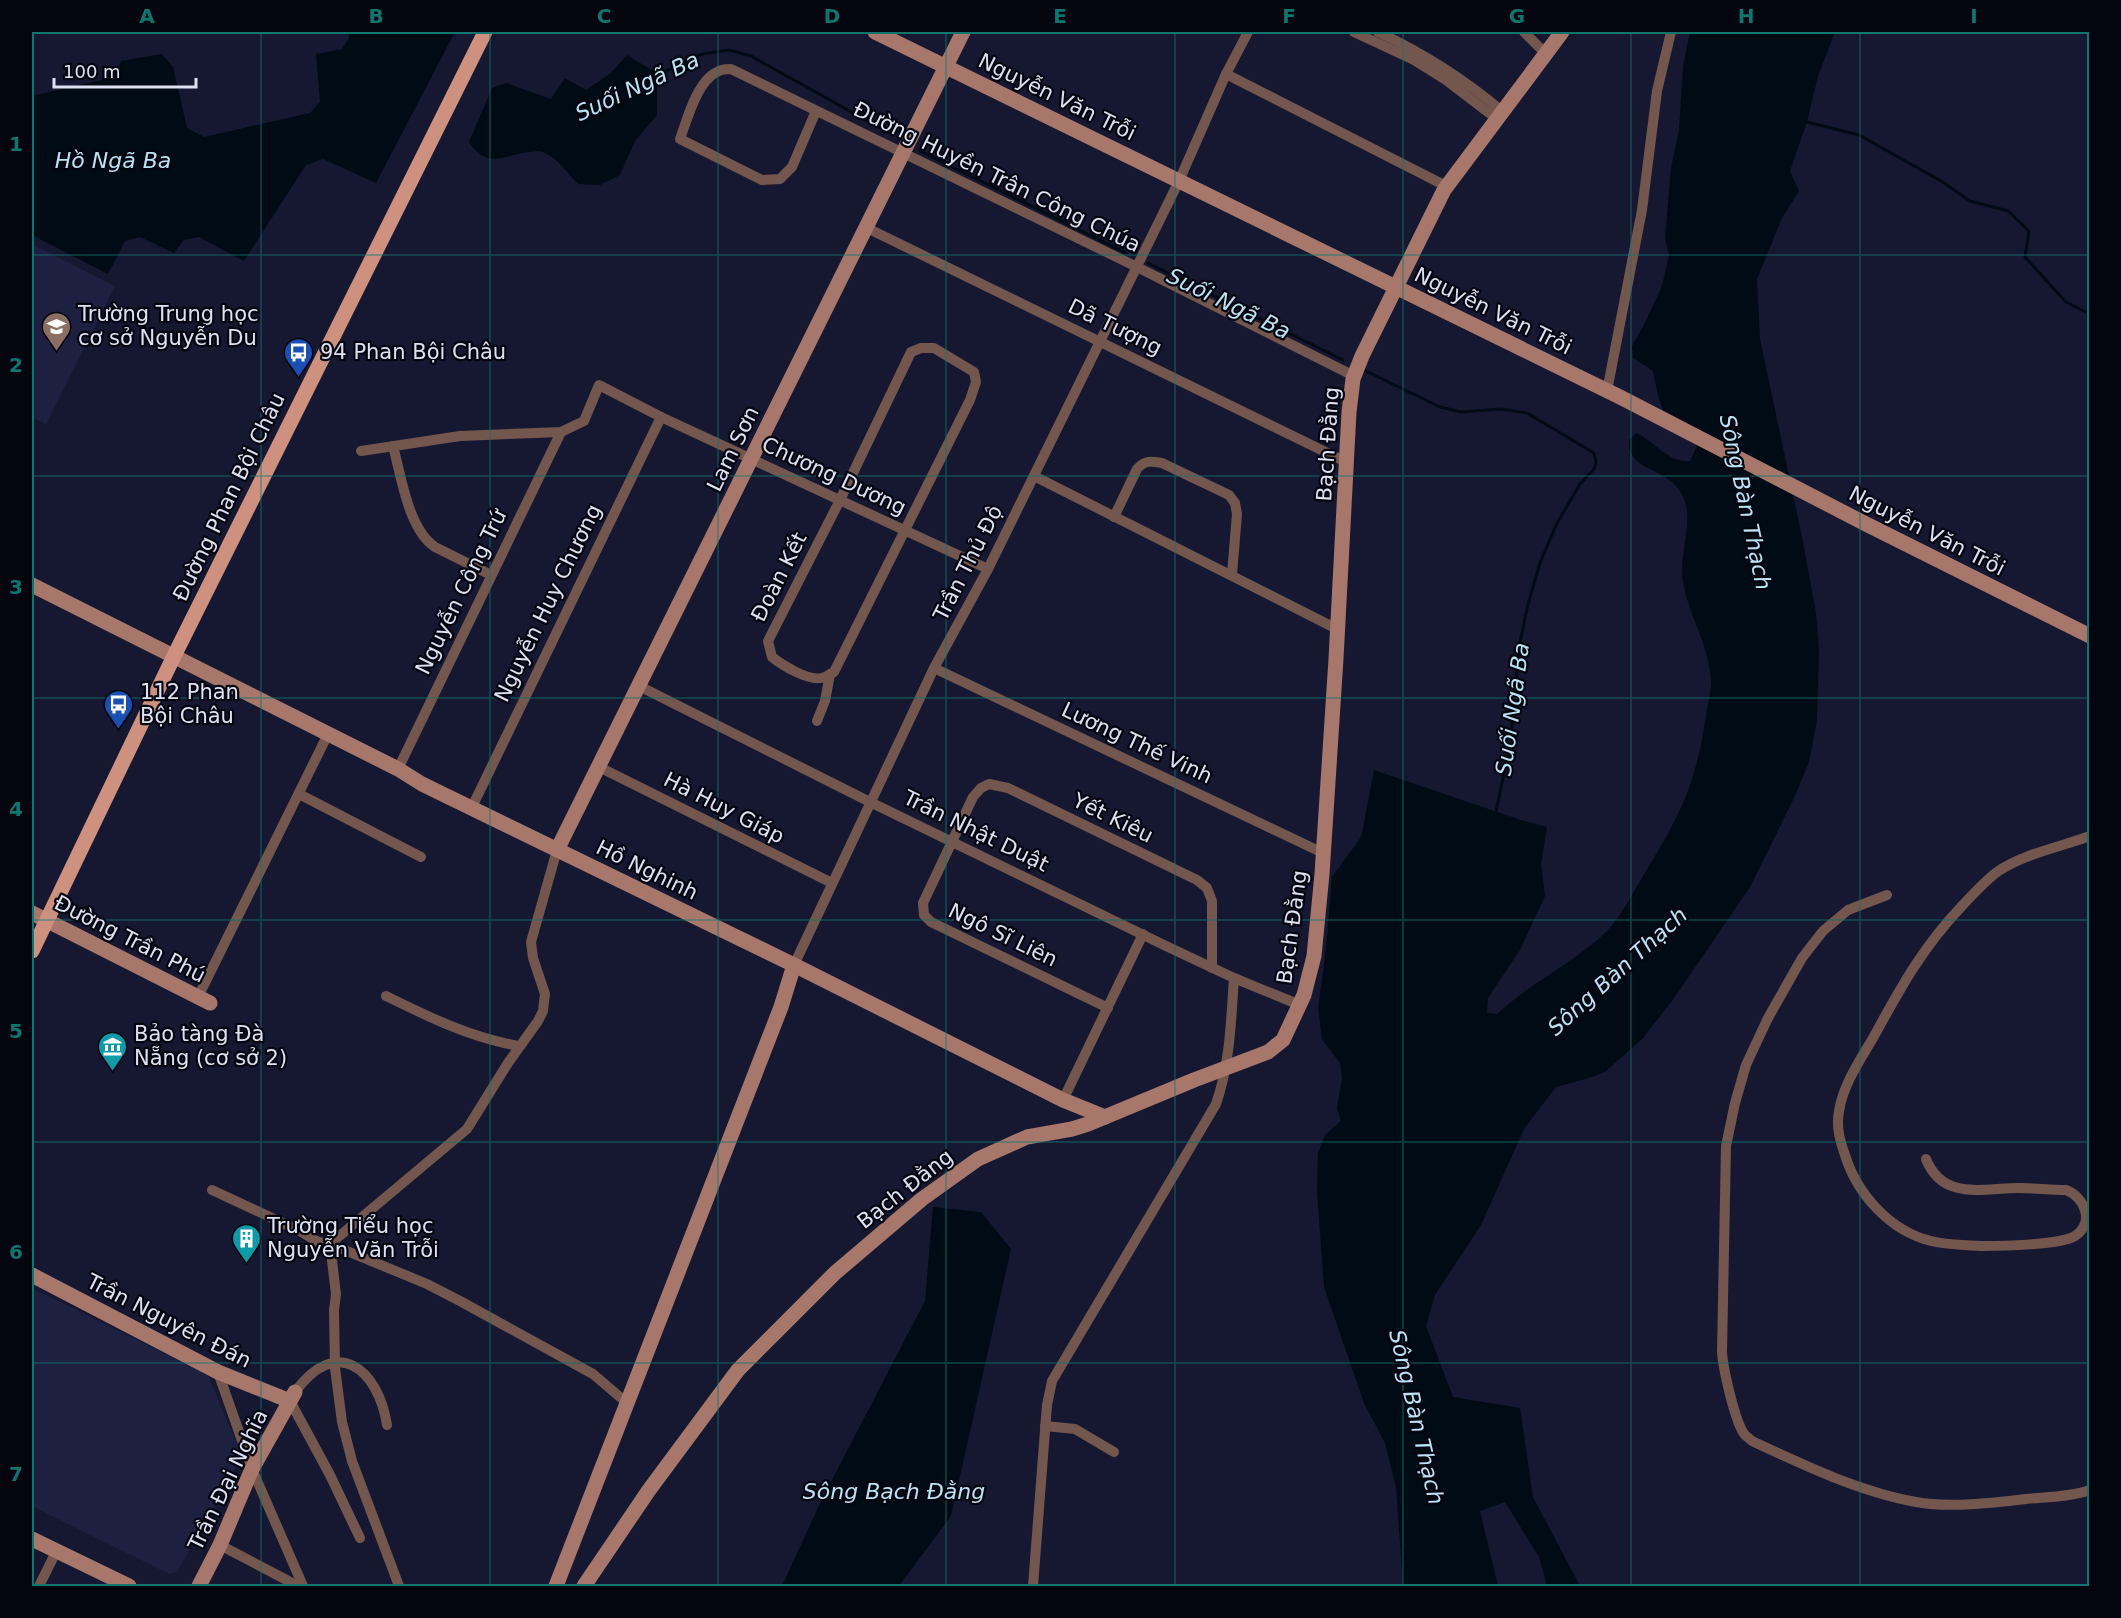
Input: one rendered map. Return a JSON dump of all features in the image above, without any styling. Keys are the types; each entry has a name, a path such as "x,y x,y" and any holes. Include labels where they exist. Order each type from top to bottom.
{"main road":[{"name":"Đường Phan Bội Châu","path":"32,951 174,656 485,32"}],"street":[{"name":"Nguyễn Văn Trỗi","path":"875,32 1622,398 1877,530 2090,636"},
{"name":"Lam Sơn","path":"557,850 963,32"},
{"name":"Trần Thủ Độ","path":"794,965 934,668 988,569 1101,341 1179,181 1226,74 1248,32"},
{"path":"1354,32 1414,60 1500,115"},
{"path":"1378,32 1420,52 1453,72 1500,115"},
{"path":"1524,32 1545,53"},
{"name":"Bạch Đằng","path":"584,1587 649,1490 738,1371 835,1273 922,1199 978,1159 1027,1137 1072,1129 1105,1117 1226,1067 1262,1055 1276,1048 1286,1035 1304,995 1314,956 1323,853 1349,412 1354,376 1446,186 1562,32"},
{"path":"1607,391 1642,210 1657,91 1671,32"},
{"name":"Đường Huyền Trân Công Chúa","path":"816,111 792,167 780,179 762,180 680,139 694,99 706,80 719,70 731,69 1137,267 1354,376"},
{"path":"1226,74 1446,186"},
{"name":"Dã Tượng","path":"867,228 1346,462"},
{"name":"Đoàn Kết","path":"921,348 934,348 974,372 976,382 970,400 905,531 834,672 820,679 809,677 781,664 772,657 768,641 840,500 911,352 921,348"},
{"name":"Chương Dương","path":"561,432 584,421 599,385 660,417 988,569"},
{"name":"Nguyễn Huy Chương","path":"472,807 660,417"},
{"path":"361,451 460,436 561,432"},
{"name":"Nguyễn Công Trứ","path":"398,769 561,432"},
{"path":"393,446 413,518 419,530 429,543 491,575"},
{"path":"1114,517 1137,469 1143,462 1162,463 1229,495 1235,503 1238,514 1232,574"},
{"path":"1034,476 1337,629"},
{"name":"Hồ Nghinh","path":"32,585 398,769 422,784 794,965 1063,1100 1105,1117"},
{"name":"Lương Thế Vinh","path":"934,668 1323,853"},
{"path":"817,721 825,701 830,674"},
{"name":"Trần Nhật Duật","path":"639,686 870,802 1212,968 1300,1005"},
{"path":"204,1000 328,734"},
{"name":"Hà Huy Giáp","path":"599,767 832,884"},
{"name":"Yết Kiêu","path":"953,841 973,797 981,788 989,784 999,784 1197,880 1207,888 1212,901 1212,968"},
{"path":"299,794 421,857"},
{"path":"1926,1159 1936,1178 1945,1184 1968,1191 2019,1188 2066,1190 2073,1193 2084,1204 2086,1216 2083,1227 2076,1235 2065,1240 1998,1246 1957,1245 1919,1237 1887,1218 1868,1199 1848,1164 1838,1127 1843,1096 1854,1071 1904,981 1945,924 1998,872 2023,859 2090,836"},
{"name":"Ngô Sĩ Liên","path":"953,841 923,903 924,915 931,921 1108,1008"},
{"path":"330,1244 467,1129 538,1020 545,1002 531,942 557,850"},
{"path":"1887,895 1839,916 1823,931 1802,958 1758,1038 1746,1065 1735,1102 1726,1146 1722,1352 1739,1423 1745,1435 1752,1441 1803,1465 1877,1492 1915,1502 1950,1504 2006,1502 2090,1490"},
{"name":"Đường Trần Phú","path":"32,913 204,1000"},
{"path":"1063,1100 1143,934"},
{"path":"556,1587 781,1007 794,965"},
{"path":"1034,1586 1049,1391 1056,1373 1216,1104 1226,1067 1234,978"},
{"path":"386,996 489,1041 519,1046"},
{"path":"212,1190 300,1231 318,1242 330,1244 460,1300 593,1374 627,1403"},
{"path":"330,1244 336,1294 335,1363 347,1443 399,1587"},
{"name":"Trần Nguyên Đán","path":"32,1275 218,1372 293,1396"},
{"path":"360,1538 293,1396 302,1382 330,1363 354,1365 373,1383 384,1404 387,1425"},
{"path":"218,1372 252,1470 303,1587"},
{"name":"Trần Đại Nghĩa","path":"199,1587 252,1470 293,1396"},
{"path":"1045,1426 1075,1429 1114,1452"},
{"path":"32,1539 129,1587"},
{"path":"220,1545 298,1587"},
{"path":"39,1587 56,1552"}],"shaded area":[{"name":"Trường Trung học cơ sở Nguyễn Du","path":"32,244 115,286 46,424 32,417"},
{"path":"32,1288 208,1375 242,1456 177,1572 169,1574 32,1506"}],"water":[{"name":"Hồ Ngã Ba","path":"348,32 455,32 376,183 323,159 306,165 244,261 199,237 184,240 174,253 140,237 125,241 108,274 32,235 32,96 115,77 121,61 162,54 173,67 187,128 204,137 310,113 320,102 316,54 342,49 349,38"},
{"name":"Sông Bàn Thạch","path":"1690,32 1835,32 1818,76 1807,122 1790,171 1799,191 1782,218 1757,279 1760,339 1816,613 1819,651 1817,720 1809,762 1794,798 1750,887 1672,1001 1643,1038 1605,1072 1556,1087 1524,1129 1481,1225 1435,1295 1426,1326 1453,1397 1520,1408 1533,1497 1580,1586 1547,1586 1539,1557 1505,1502 1480,1511 1498,1586 1403,1586 1396,1487 1385,1443 1364,1403 1324,1287 1317,1192 1318,1153 1325,1135 1341,1121 1337,1108 1342,1078 1340,1063 1322,1039 1318,1008 1332,877 1362,833 1374,770 1547,827 1541,864 1545,896 1520,950 1488,998 1487,1013 1497,1014 1522,993 1577,956 1608,930 1656,855 1686,796 1699,753 1711,684 1707,656 1688,603 1682,575 1687,511 1683,496 1675,485 1636,460 1630,451 1629,440 1637,433 1675,459 1690,461 1703,433 1663,410 1653,371 1633,358 1632,346 1662,286 1669,255 1665,238 1671,168 1679,130 1683,66"},
{"path":"627,55 653,71 657,84 657,115 635,141 620,175 600,185 578,184 545,153 538,151 496,159 489,158 476,151 469,142 492,88 506,83 551,99 565,78 586,90 611,73"},
{"name":"Sông Bạch Đằng","path":"933,1207 981,1212 1011,1249 951,1516 899,1586 782,1586 822,1499 925,1301"}],"waterway":[{"name":"Suối Ngã Ba","path":"653,77 702,54 729,50 751,56 889,133"},
{"path":"1807,122 1859,135 1941,181 1970,201 2008,211 2029,231 2025,257 2066,302 2090,314"},
{"name":"Suối Ngã Ba","path":"920,151 1126,253"},
{"name":"Suối Ngã Ba","path":"1148,263 1343,360"},
{"name":"Suối Ngã Ba","path":"1364,370 1440,407 1461,412 1501,409 1527,413 1594,453 1596,462 1594,469 1580,484 1556,525 1540,563 1528,604 1519,647 1510,746 1495,816"}],"place":[{"name":"Trường Trung học cơ sở Nguyễn Du","path":"57,352"},
{"name":"94 Phan Bội Châu","path":"299,378"},
{"name":"112 Phan Bội Châu","path":"119,730"},
{"name":"Bảo tàng Đà Nẵng (cơ sở 2)","path":"113,1072"},
{"name":"Trường Tiểu học Nguyễn Văn Trỗi","path":"246,1264"}]}
